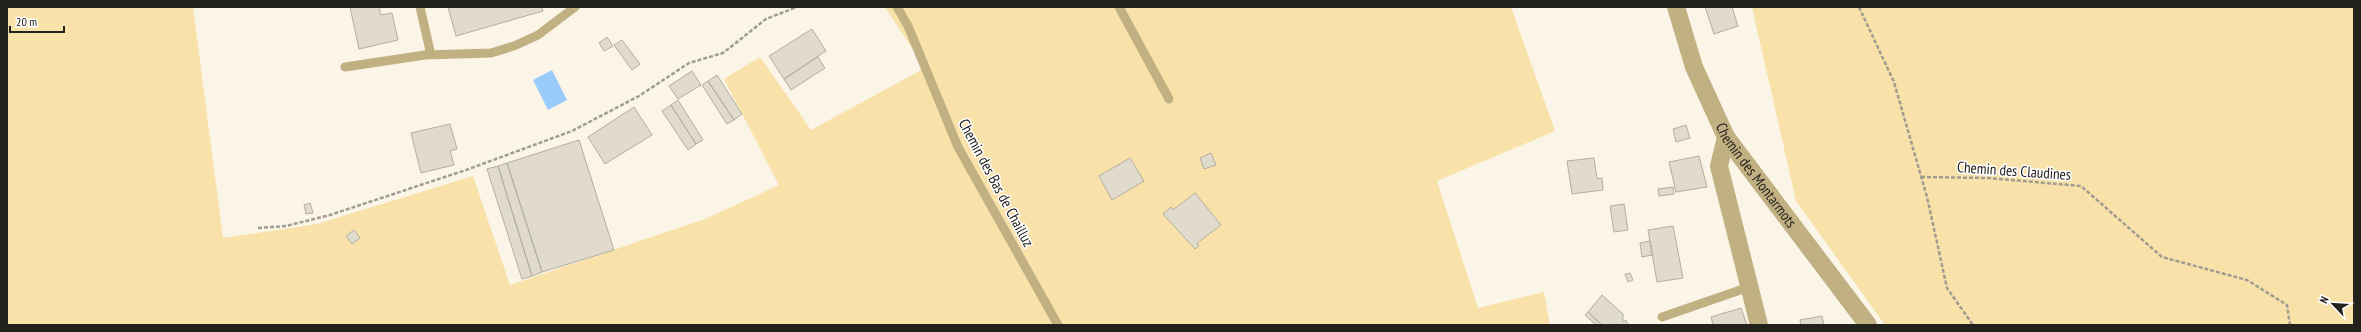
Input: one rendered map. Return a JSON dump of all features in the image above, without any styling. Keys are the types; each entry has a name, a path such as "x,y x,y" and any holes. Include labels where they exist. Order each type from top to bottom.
{"street":[{"name":"Chemin des Montarmots","path":"1676,7 1694,67 1726,137 1868,325"},
{"path":"1726,137 1719,166 1760,325"}],"lane":[{"path":"420,7 431,55"},
{"path":"345,67 431,55 491,53 514,46 538,34 575,7"},
{"name":"Chemin des Bas de Chailluz","path":"897,7 908,26 958,148 1058,325"},
{"path":"1119,7 1169,100"},
{"path":"1662,317 1749,287"}],"path":[{"path":"258,228 286,226 330,215 466,170 572,131 639,96 689,63 723,53 766,19 797,7"},
{"path":"1859,7 1894,82 1921,177 1947,288 1973,325"},
{"name":"Chemin des Claudines","path":"1921,177 1988,178 2080,186 2162,257 2247,280 2287,305 2290,325"}],"shaded area":[{"path":"7,7 193,7 223,238 317,224 473,176 510,285 705,219 779,185 724,79 760,57 811,130 925,68 885,7 1511,7 1555,131 1437,181 1478,308 1544,292 1550,325 7,325"},
{"path":"1752,7 2354,7 2354,325 1885,325 1796,201"}],"water":[{"path":"552,70 567,100 548,110 533,80"}],"building":[{"path":"350,7 379,7 381,15 392,13 398,40 359,49"},
{"path":"448,7 542,7 543,11 456,36"},
{"path":"1705,7 1732,7 1738,26 1714,34"},
{"path":"812,29 826,51 784,79 769,56"},
{"path":"607,37 613,46 604,51 599,43"},
{"path":"622,40 640,64 632,70 614,45"},
{"path":"818,57 825,68 791,90 784,79"},
{"path":"692,71 701,85 678,99 669,86"},
{"path":"717,75 742,114 734,120 708,81"},
{"path":"708,81 734,120 727,124 702,85"},
{"path":"678,100 703,140 696,144 671,105"},
{"path":"671,105 696,144 688,150 662,111"},
{"path":"634,107 652,135 605,164 588,137"},
{"path":"450,124 457,149 450,151 454,165 421,173 411,133"},
{"path":"1686,125 1690,138 1676,142 1673,129"},
{"path":"579,140 614,250 542,272 507,163"},
{"path":"1211,153 1216,165 1204,169 1200,158"},
{"path":"1699,156 1707,187 1676,192 1669,162"},
{"path":"1130,158 1144,181 1112,200 1099,176"},
{"path":"1594,158 1597,179 1602,178 1603,190 1572,194 1567,161"},
{"path":"507,163 542,272 532,276 498,166"},
{"path":"498,166 532,276 522,279 487,169"},
{"path":"1673,187 1674,194 1659,196 1658,189"},
{"path":"1195,193 1221,225 1197,243 1199,246 1195,249 1163,214 1171,207 1173,210"},
{"path":"310,203 313,213 306,214 304,205"},
{"path":"1624,204 1628,230 1614,232 1610,206"},
{"path":"1673,226 1683,278 1657,282 1648,230"},
{"path":"354,230 360,238 352,244 346,236"},
{"path":"1650,241 1652,255 1642,257 1640,243"},
{"path":"1630,273 1633,280 1628,282 1625,274"},
{"path":"1602,295 1623,314 1623,322 1626,320 1628,325 1602,325 1588,312"},
{"path":"1741,308 1747,325 1713,325 1711,317"},
{"path":"1588,312 1602,325 1596,325 1585,315"},
{"path":"1822,316 1824,325 1801,325 1800,320"}]}
